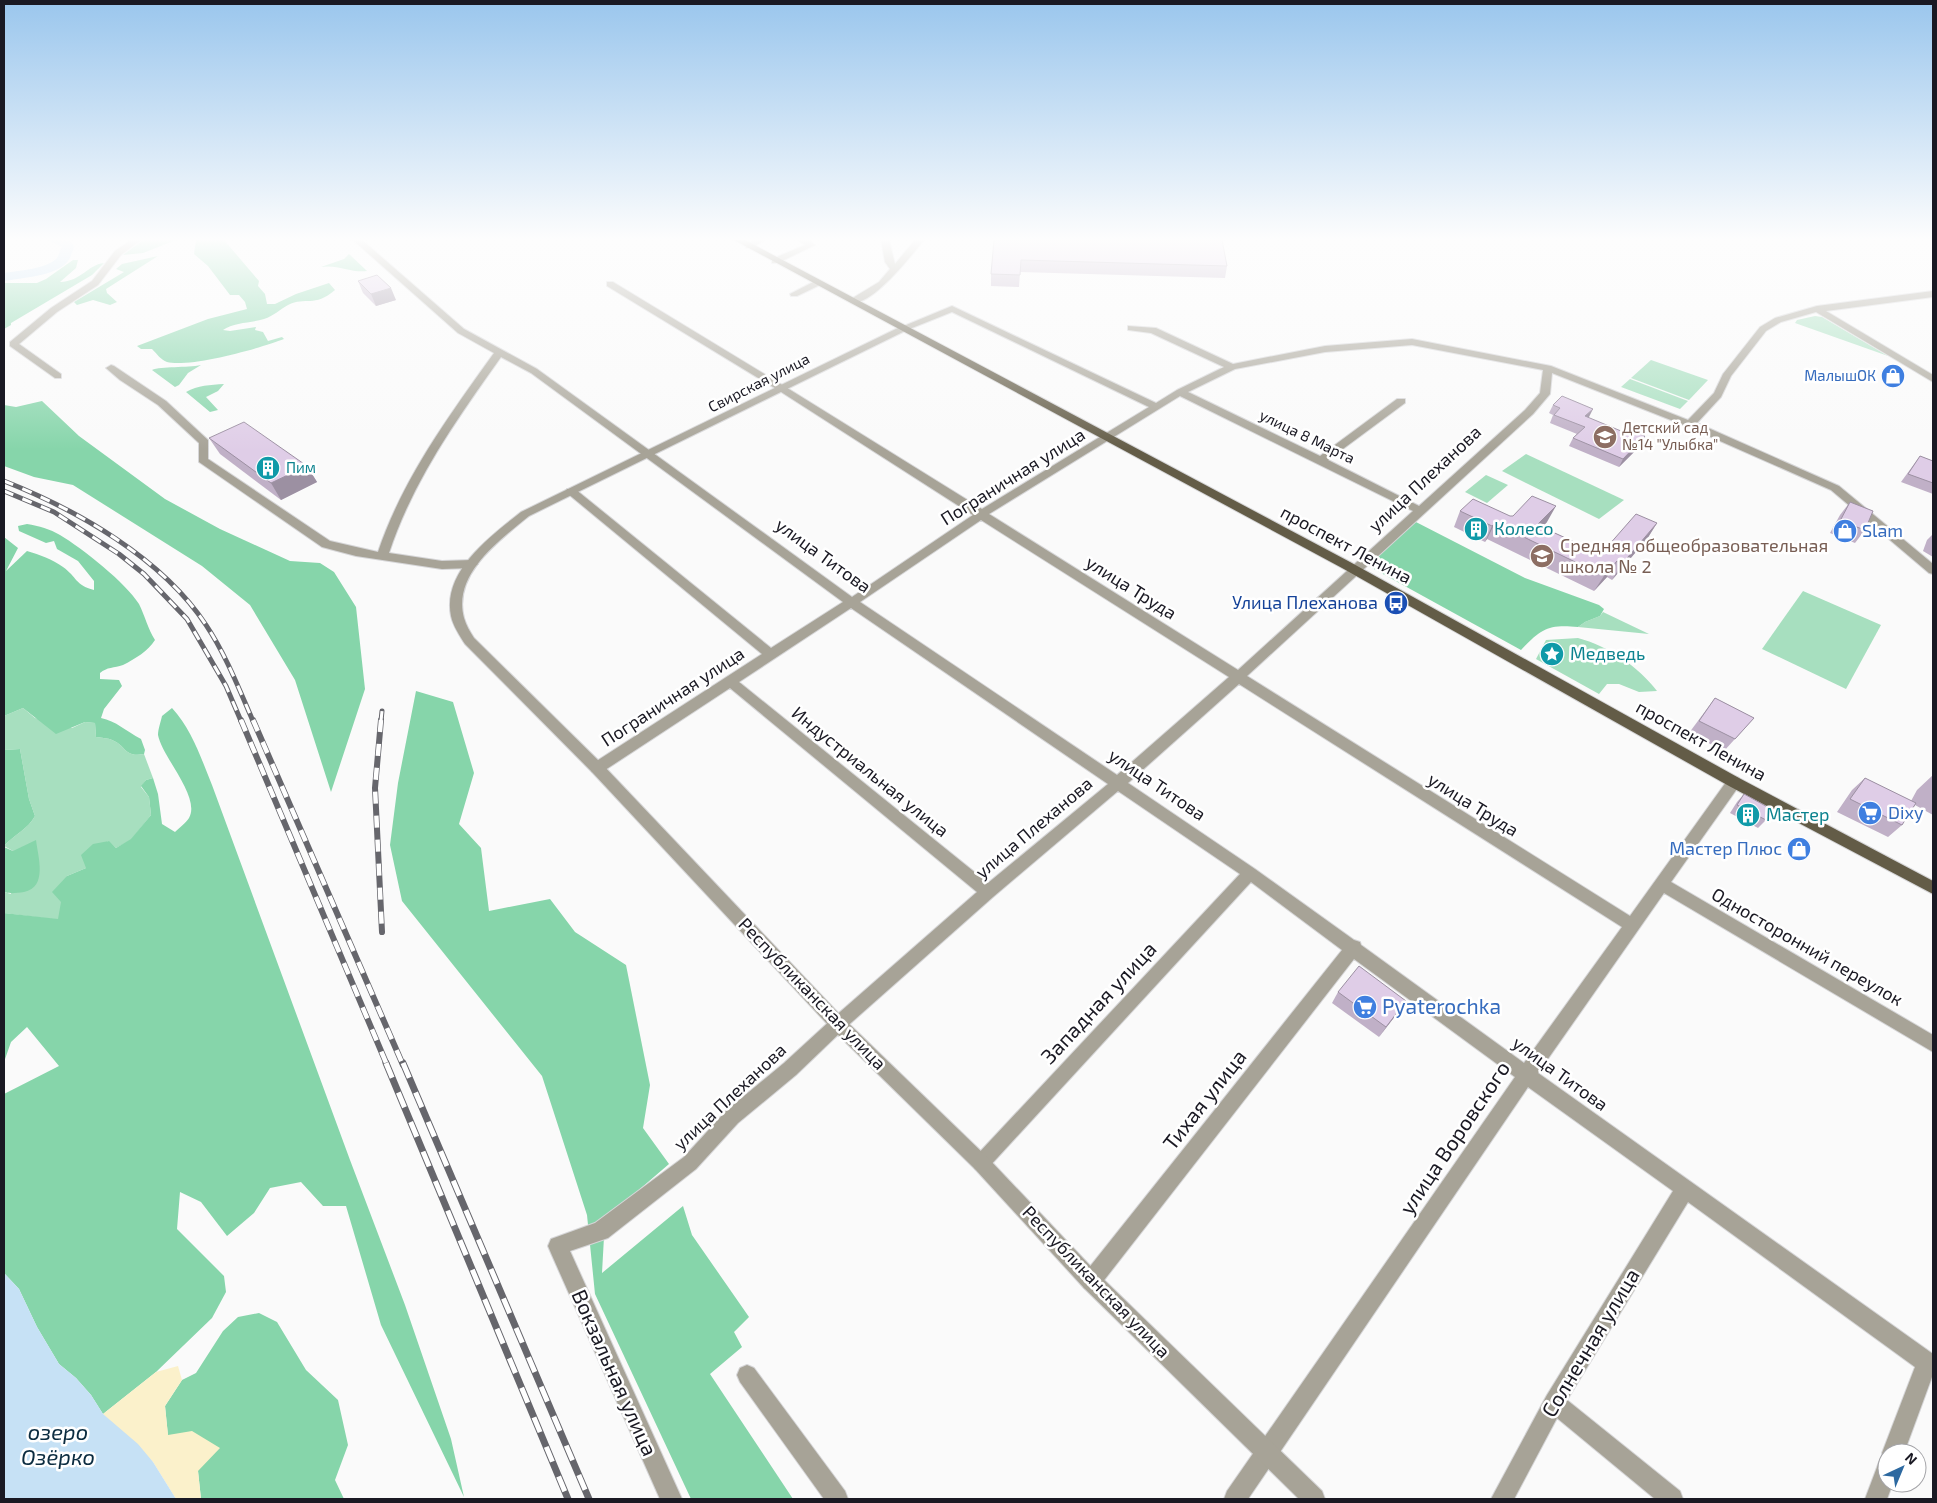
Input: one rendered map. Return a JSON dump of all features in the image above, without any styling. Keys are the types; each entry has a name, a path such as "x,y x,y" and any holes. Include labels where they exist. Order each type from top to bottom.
{"main road":[{"name":"проспект Ленина","path":"871,310 1355,571 1734,782 1933,888"}],"street":[{"path":"54,310 42,322 12,344 58,376"},
{"name":"улица Титова","path":"436,310 460,331 534,371 851,602 1119,782 1250,873 1354,947 1526,1075 1930,1364"},
{"name":"улица Труда","path":"653,310 982,514 1631,925"},
{"name":"Свирская улица","path":"577,488 648,455 904,328 949,310"},
{"name":"Свирская улица","path":"954,310 1156,407"},
{"path":"1690,424 1719,391 1726,381 1726,376 1763,329 1778,320 1816,310"},
{"path":"1817,310 1933,379"},
{"path":"1131,328 1153,330 1232,367"},
{"name":"Пограничная улица","path":"597,768 982,514 1180,392 1232,367 1325,349 1412,342 1548,368 1690,424 1835,488 1933,570"},
{"path":"383,555 391,527 421,470 499,352"},
{"path":"111,368 162,403 204,442 203,460 326,544 356,552 442,565 472,564"},
{"name":"улица Плеханова","path":"558,1246 601,1231 690,1163 732,1117 790,1069 838,1024 988,892 1119,782 1238,677 1422,511 1528,412 1545,394 1548,368"},
{"name":"улица 8 Марта","path":"1180,392 1422,511"},
{"path":"1321,460 1401,401"},
{"path":"577,488 770,654"},
{"name":"Республиканская улица","path":"577,488 525,514 502,534 466,571 456,594 457,616 469,641 597,768 838,1024 981,1163 1091,1280 1314,1499"},
{"name":"Индустриальная улица","path":"730,681 988,892"},
{"name":"улица Воровского","path":"1235,1499 1526,1075 1734,782"},
{"name":"Западная улица","path":"981,1163 1250,873"},
{"name":"Односторонний переулок","path":"1661,884 1933,1044"},
{"name":"Тихая улица","path":"1091,1280 1354,947"},
{"name":"Солнечная улица","path":"1502,1499 1554,1402 1685,1189"},
{"name":"Вокзальная улица","path":"558,1246 671,1499"},
{"path":"1897,1443 1930,1364"},
{"path":"747,1375 837,1499"},
{"path":"1554,1402 1672,1499"}],"green space":[{"path":"4,310 33,310 11,323 11,325 4,329"},
{"path":"243,310 280,310 268,318 232,325 223,330 230,331 256,327 255,330 263,332 268,341 282,337 284,339 243,352 208,360 177,363 167,362 152,349 141,349 137,346 208,319"},
{"path":"1815,316 1822,317 1888,356 1795,323 1797,320"},
{"path":"1651,360 1708,380 1689,400 1631,378"},
{"path":"201,365 188,373 179,385 175,387 152,370 161,368"},
{"path":"1630,379 1688,401 1680,409 1621,387"},
{"path":"224,384 218,391 206,397 218,410 210,412 186,392 209,385"},
{"path":"42,401 79,436 165,499 220,529 290,561 320,563 334,572 356,607 365,689 331,792 295,680 250,605 202,566 73,485 34,477 4,466 4,405 16,407"},
{"path":"1526,454 1624,500 1599,519 1502,471"},
{"path":"1486,475 1508,485 1487,503 1465,492"},
{"path":"1414,521 1525,578 1599,605 1604,609 1600,616 1578,627 1552,627 1534,637 1521,650 1363,563"},
{"path":"27,524 52,531 80,548 114,576 139,604 155,640 145,651 132,660 100,673 100,679 119,680 122,686 104,709 101,718 116,724 141,739 145,750 144,754 129,753 117,742 96,737 95,723 85,722 56,734 23,708 4,716 4,537 18,548 6,571 27,551 55,562 68,571 83,586 94,590 94,581 78,561 57,549 54,541 46,543 19,531 18,526"},
{"path":"1803,591 1881,625 1846,689 1762,649"},
{"path":"1603,612 1649,634 1578,627 1600,616"},
{"path":"1578,638 1600,646 1622,658 1650,682 1657,691 1639,692 1619,684 1607,684 1599,694 1536,659 1546,640"},
{"path":"416,691 453,702 474,773 459,824 481,848 489,911 550,899 575,932 626,965 650,1085 643,1128 669,1164 605,1219 602,1273 683,1206 692,1235 749,1317 734,1332 742,1347 710,1374 793,1499 691,1499 595,1294 587,1215 542,1076 402,901 390,845 398,783"},
{"path":"23,708 35,718 72,728 85,722 95,723 96,737 117,742 129,753 144,754 153,778 146,780 141,787 149,797 151,815 131,840 116,848 108,841 86,868 67,876 59,920 4,913 4,892 11,894 13,851 4,846 29,825 35,816 29,799 20,749 4,750 4,716"},
{"path":"172,708 191,735 212,785 405,1305 451,1439 464,1497 381,1325 346,1206 323,1206 301,1182 270,1188 254,1213 227,1236 201,1202 180,1192 177,1229 224,1276 226,1292 212,1318 156,1372 103,1414 91,1395 76,1378 59,1364 37,1327 19,1289 4,1273 4,1094 59,1066 27,1027 11,1042 4,1062 4,913 58,919 61,902 52,892 67,876 86,868 81,855 93,844 109,841 116,848 131,839 151,815 149,797 141,786 146,780 153,778 158,794 162,824 175,832 188,820 191,809 190,799 158,735 162,716"},
{"path":"20,749 29,799 35,816 29,825 4,846 4,750"},
{"path":"36,840 40,871 36,884 24,892 4,892 4,847 13,851"},
{"path":"259,1313 277,1322 306,1370 338,1400 348,1445 335,1480 344,1499 201,1499 198,1471 168,1436 165,1406 182,1380 196,1373 223,1331 238,1317"}],"sand":[{"path":"178,1366 182,1380 165,1406 168,1435 192,1431 220,1448 198,1471 201,1499 176,1499 153,1462 103,1414 156,1372"}],"water":[{"name":"озеро Озёрко","path":"4,1273 19,1289 37,1327 59,1364 76,1378 91,1395 103,1414 138,1444 153,1462 176,1499 4,1499"}],"building":[{"path":"1562,396 1593,409 1585,416 1621,431 1624,428 1645,436 1623,459 1573,438 1585,427 1554,415 1560,408 1553,405"},
{"path":"244,422 307,466 271,483 209,438"},
{"path":"1920,456 1933,461 1933,483 1908,474"},
{"path":"1532,496 1556,506 1537,525 1601,554 1636,514 1657,523 1622,564 1617,561 1604,576 1495,523 1492,526 1460,511 1473,499 1513,516"},
{"path":"1850,502 1873,511 1865,530 1840,521"},
{"path":"1715,698 1754,718 1735,739 1699,721"},
{"path":"1865,778 1916,803 1902,825 1850,799"},
{"path":"1744,794 1773,810 1766,820 1737,805"},
{"name":"Pyaterochka","path":"1359,966 1406,1001 1386,1027 1338,992"}],"railway":[{"path":"4,481 60,506 88,522 116,539 166,578 188,601 213,636 232,672 253,721"},
{"path":"4,491 54,512 119,554 144,574 187,619 226,686 241,721"},
{"path":"381,721 382,711"},
{"path":"241,720 387,1065"},
{"path":"253,720 403,1065"},
{"path":"381,720 375,788 382,932"},
{"path":"386,1063 568,1499"},
{"path":"403,1063 589,1499"}],"place":[{"name":"МалышОК","path":"1893,376"},
{"name":"Детский сад №14 \"Улыбка\"","path":"1605,437"},
{"name":"Пим","path":"268,468"},
{"name":"Колесо","path":"1476,529"},
{"name":"Slam","path":"1845,531"},
{"name":"Средняя общеобразовательная школа № 2","path":"1542,556"},
{"name":"Улица Плеханова","path":"1396,603"},
{"name":"Медведь","path":"1552,654"},
{"name":"Dixy","path":"1870,813"},
{"name":"Мастер","path":"1748,815"},
{"name":"Мастер Плюс","path":"1799,849"},
{"name":"Pyaterochka","path":"1365,1007"}]}
